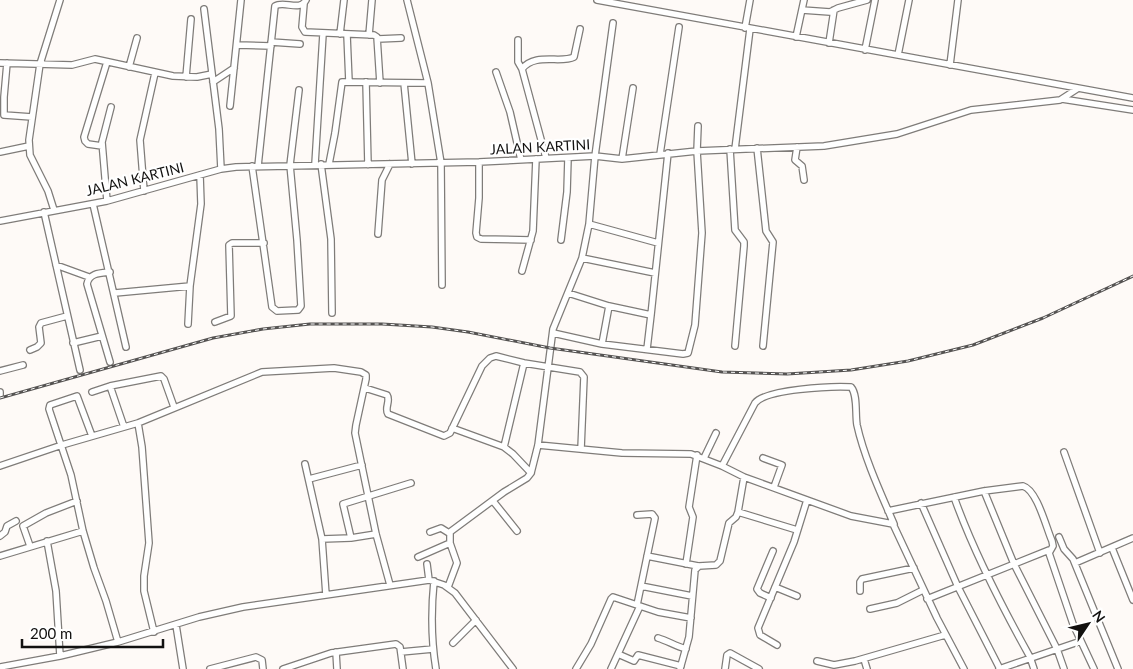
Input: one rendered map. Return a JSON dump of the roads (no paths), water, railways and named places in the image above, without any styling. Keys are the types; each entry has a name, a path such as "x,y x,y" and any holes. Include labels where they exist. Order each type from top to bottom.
{"street":[{"path":"54,210 48,191 30,155 29,146 40,64 60,0"},
{"path":"230,106 241,0"},
{"path":"340,34 344,0"},
{"path":"369,35 372,0"},
{"path":"407,0 428,83 441,163 442,285"},
{"path":"597,0 1133,98"},
{"path":"735,346 744,242 735,230 732,149 750,0"},
{"path":"796,37 804,0"},
{"path":"802,10 827,12 867,0"},
{"path":"865,50 874,0"},
{"path":"898,55 909,0"},
{"path":"950,65 958,0"},
{"path":"299,90 290,165 301,306 298,310 278,311 272,307 255,166 276,3 299,6 305,2"},
{"path":"305,2 304,30 307,32 374,35 378,39 380,83"},
{"path":"204,9 219,129 221,169"},
{"path":"829,43 834,10"},
{"path":"186,77 191,19"},
{"path":"448,586 457,563 450,543 449,533 452,529 527,478 531,473 538,445 547,366 553,333 582,258 589,224 595,156 613,22"},
{"path":"660,154 679,27"},
{"path":"522,69 527,64 542,59 565,60 574,58 580,30"},
{"path":"323,34 318,164 331,239 332,313"},
{"path":"347,35 349,82"},
{"path":"129,67 138,38"},
{"path":"378,39 401,38"},
{"path":"518,40 518,62 522,69 546,158"},
{"path":"236,45 300,44"},
{"path":"0,63 72,65 95,59 156,73 186,77 212,74"},
{"path":"102,146 88,144 84,141 84,137 107,62"},
{"path":"8,63 4,115 32,116"},
{"path":"213,82 234,68"},
{"path":"496,72 510,112 521,160"},
{"path":"144,191 140,140 156,73"},
{"path":"329,164 341,84 343,82 428,83"},
{"path":"366,82 368,165"},
{"path":"404,83 412,164"},
{"path":"622,159 633,88"},
{"name":"JALAN KARTINI","path":"0,221 107,201 221,169 318,164 368,165 478,162 595,156 622,159 697,151 828,146 897,134 970,110 1062,99 1077,89"},
{"path":"1062,99 1133,110"},
{"path":"107,201 102,146 111,107"},
{"path":"553,333 602,344 647,350 683,354 689,351 695,325 702,233 697,151 698,126"},
{"path":"0,152 29,146"},
{"path":"797,147 795,160 802,166 804,180"},
{"path":"757,148 766,231 773,242 763,346"},
{"path":"647,350 668,153"},
{"path":"561,240 568,192 568,158"},
{"path":"522,271 533,231 536,159"},
{"path":"478,162 477,237 483,239 531,240"},
{"path":"378,234 382,180 390,164"},
{"path":"188,324 190,286 201,211 200,175"},
{"path":"93,204 126,347"},
{"path":"44,212 80,370"},
{"path":"589,224 658,243"},
{"path":"215,322 230,316 229,245 232,243 264,243"},
{"path":"582,258 655,273"},
{"path":"56,264 89,277 110,272"},
{"path":"89,277 88,291 110,362"},
{"path":"114,293 190,286"},
{"path":"568,294 609,306 651,315"},
{"path":"602,344 609,306"},
{"path":"30,350 41,343 40,324 67,316"},
{"path":"73,343 102,336"},
{"path":"365,388 387,395 389,399 386,410 388,414 441,436 448,434 452,428 482,366 486,361 496,356 524,363 580,372 584,377 581,449"},
{"path":"504,447 524,363"},
{"path":"0,372 23,365"},
{"path":"0,466 62,445 138,423 258,373 334,368 361,372 366,378 365,388 355,429 376,534 390,586"},
{"path":"92,392 110,386 160,376 164,379 174,407"},
{"path":"110,386 124,427"},
{"path":"722,466 759,398 793,391 851,387 854,393 858,427 875,479 923,590 964,669"},
{"path":"92,436 79,399 75,396 49,406 72,475 82,531 118,642"},
{"path":"138,423 142,447 149,543 144,590 154,632"},
{"path":"452,428 504,447 531,473"},
{"path":"704,458 716,433"},
{"path":"538,445 622,453 697,455 744,477 851,516 894,525"},
{"path":"1064,452 1100,553"},
{"path":"686,564 693,516 689,507 697,455"},
{"path":"764,458 782,465 774,487"},
{"path":"305,464 322,539 326,595"},
{"path":"309,479 362,465"},
{"path":"647,556 698,566 713,566 719,563 728,526 738,512 744,477"},
{"path":"351,538 343,504 411,483"},
{"path":"888,511 984,491 1023,486 1029,488 1035,496 1052,541 1053,546 1049,550 928,599"},
{"path":"984,491 1014,564 1057,649 1064,669"},
{"path":"954,497 986,575 1030,657 1034,669"},
{"path":"777,645 760,635 758,628 807,500"},
{"path":"30,546 23,526 46,513 77,501"},
{"path":"493,501 517,531"},
{"path":"921,504 958,587 999,669 1080,641"},
{"path":"738,512 797,530"},
{"path":"611,669 639,605 655,517 652,514 637,515"},
{"path":"0,536 5,532 7,526 16,522"},
{"path":"430,532 441,528 449,533"},
{"path":"0,556 82,531"},
{"path":"322,539 351,538 376,534"},
{"path":"1059,537 1064,549 1072,556 1118,669"},
{"path":"1075,563 1133,538"},
{"path":"47,541 56,591 60,656"},
{"path":"418,557 450,543"},
{"path":"1112,548 1133,600"},
{"path":"1049,550 1073,624 1094,669"},
{"path":"771,598 760,593 757,589 773,551"},
{"path":"428,564 431,581 431,614 436,669"},
{"path":"618,654 634,661 638,655 680,668 686,649 695,570 698,566"},
{"path":"860,591 862,579 914,568"},
{"path":"0,667 60,656 118,642 244,607 431,581 448,586 455,593 512,669"},
{"path":"642,586 692,596"},
{"path":"775,587 796,596"},
{"path":"870,609 897,602 923,590"},
{"path":"576,669 591,644 612,597 663,613 691,618"},
{"path":"453,643 476,620"},
{"path":"176,625 183,669"},
{"path":"817,661 834,665 864,659 945,635"},
{"path":"658,638 686,649"},
{"path":"283,669 336,652 396,644 400,646 403,669"},
{"path":"401,652 433,649"},
{"path":"336,652 337,669"},
{"path":"724,669 727,656 730,653 759,669"},
{"path":"210,669 229,666 258,657 262,660 263,669"},
{"path":"864,659 867,669"}],"railway":[{"path":"0,398 213,338 263,329 310,324 382,324 432,327 550,348 722,372 787,374 851,370 908,361 973,345 1043,318 1133,276"}]}
